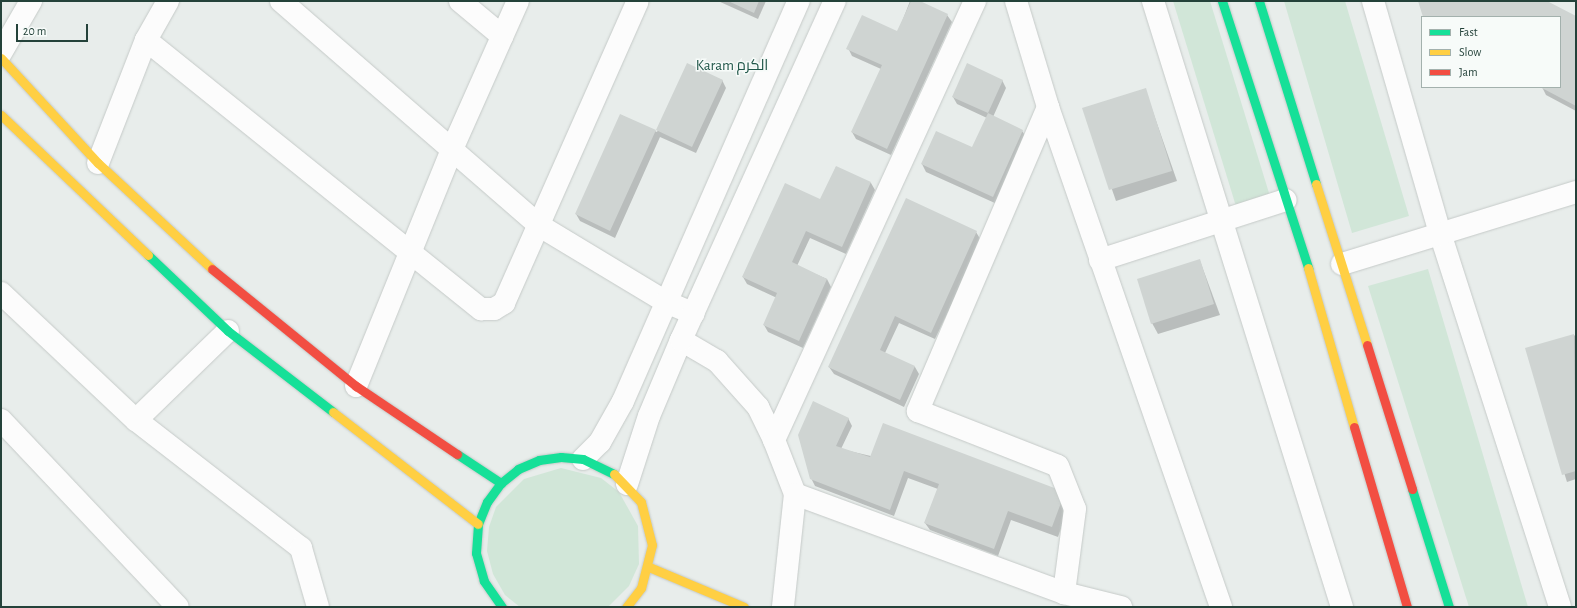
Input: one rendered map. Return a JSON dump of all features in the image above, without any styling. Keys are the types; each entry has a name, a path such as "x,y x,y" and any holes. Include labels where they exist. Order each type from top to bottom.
{"main road":[{"path":"1222,1 1286,200 1407,607"},
{"path":"1259,1 1449,607"},
{"path":"1,58 98,163 217,274 356,386 501,483"},
{"path":"1,115 228,331 478,524"},
{"path":"502,607 484,580 476,553 478,524 486,502 501,483 539,460 583,459 607,468 627,484 641,502 649,522 652,545 649,567 641,588 628,607"},
{"path":"649,567 744,607"}],"street":[{"path":"1,54 31,1"},
{"path":"98,163 146,40 168,1"},
{"path":"281,1 453,147 540,226 666,302 694,314"},
{"path":"460,1 502,36"},
{"path":"356,386 453,147 518,1"},
{"path":"146,40 481,309 494,309 504,303 540,226 638,1"},
{"path":"583,459 613,423 799,1"},
{"path":"627,484 649,416 681,340 835,1"},
{"path":"774,440 975,1"},
{"path":"1016,1 1048,108 1222,607"},
{"path":"1153,1 1342,607"},
{"path":"1373,1 1440,233 1560,607"},
{"path":"1048,108 918,411 1058,466 1075,509 1064,593"},
{"path":"1342,264 1576,192"},
{"path":"1100,260 1286,200"},
{"path":"1,293 136,420 301,548 318,607"},
{"path":"136,420 228,331"},
{"path":"681,340 717,361 758,407 774,440 795,494 783,607"},
{"path":"1,420 178,607"},
{"path":"795,494 1064,593 1120,607"}],"green space":[{"path":"1173,1 1210,1 1269,193 1267,198 1237,208"},
{"path":"1284,1 1345,1 1409,216 1352,233"},
{"path":"1428,269 1528,607 1469,607 1368,286"},
{"path":"561,468 601,478 619,492 638,526 639,564 629,586 608,607 520,607 505,595 493,574 487,551 489,527 496,507 524,479"}],"building":[{"path":"728,1 759,1 754,13"},
{"path":"911,1 920,1 948,14 887,149 851,132 882,65 846,49 862,15 897,31"},
{"path":"1418,1 1547,1 1576,16 1576,106 1542,88 1561,88 1561,16 1423,16"},
{"path":"687,63 723,80 692,147 656,130"},
{"path":"967,63 1003,80 988,113 952,97"},
{"path":"1146,88 1172,171 1109,190 1082,108"},
{"path":"988,113 1023,130 993,197 921,164 936,131 972,147"},
{"path":"620,114 656,130 610,231 575,214"},
{"path":"836,166 871,182 842,247 806,231 792,262 827,279 799,341 763,325 777,293 742,277 785,183 820,199"},
{"path":"906,198 977,231 931,333 895,316 880,350 915,366 900,400 828,367"},
{"path":"1200,259 1214,304 1151,324 1137,279"},
{"path":"1574,334 1576,471 1562,475 1525,348"},
{"path":"813,401 849,418 836,446 870,457 883,423 1065,492 1052,527 1008,511 994,549 924,523 939,484 904,471 890,510 810,479 798,435"}],"traffic: fast":[{"path":"1222,1 1308,268"},
{"path":"1259,1 1316,184"},
{"path":"148,255 228,331 333,412"},
{"path":"457,454 501,483"},
{"path":"502,607 484,581 476,553 478,524 487,502 501,483 518,469 539,460 561,457 583,459 614,474"},
{"path":"1412,489 1449,607"}],"traffic: slow":[{"path":"1,58 98,163 212,269"},
{"path":"1,115 148,255"},
{"path":"1316,184 1367,345"},
{"path":"1308,268 1354,427"},
{"path":"333,412 478,524"},
{"path":"614,474 641,502 652,545 641,588 626,607"},
{"path":"649,567 744,607"}],"traffic: jam":[{"path":"212,269 356,386 457,454"},
{"path":"1367,345 1412,489"},
{"path":"1354,427 1407,607"}],"district":[{"name":"Karam الكرم","path":"732,66"}]}
